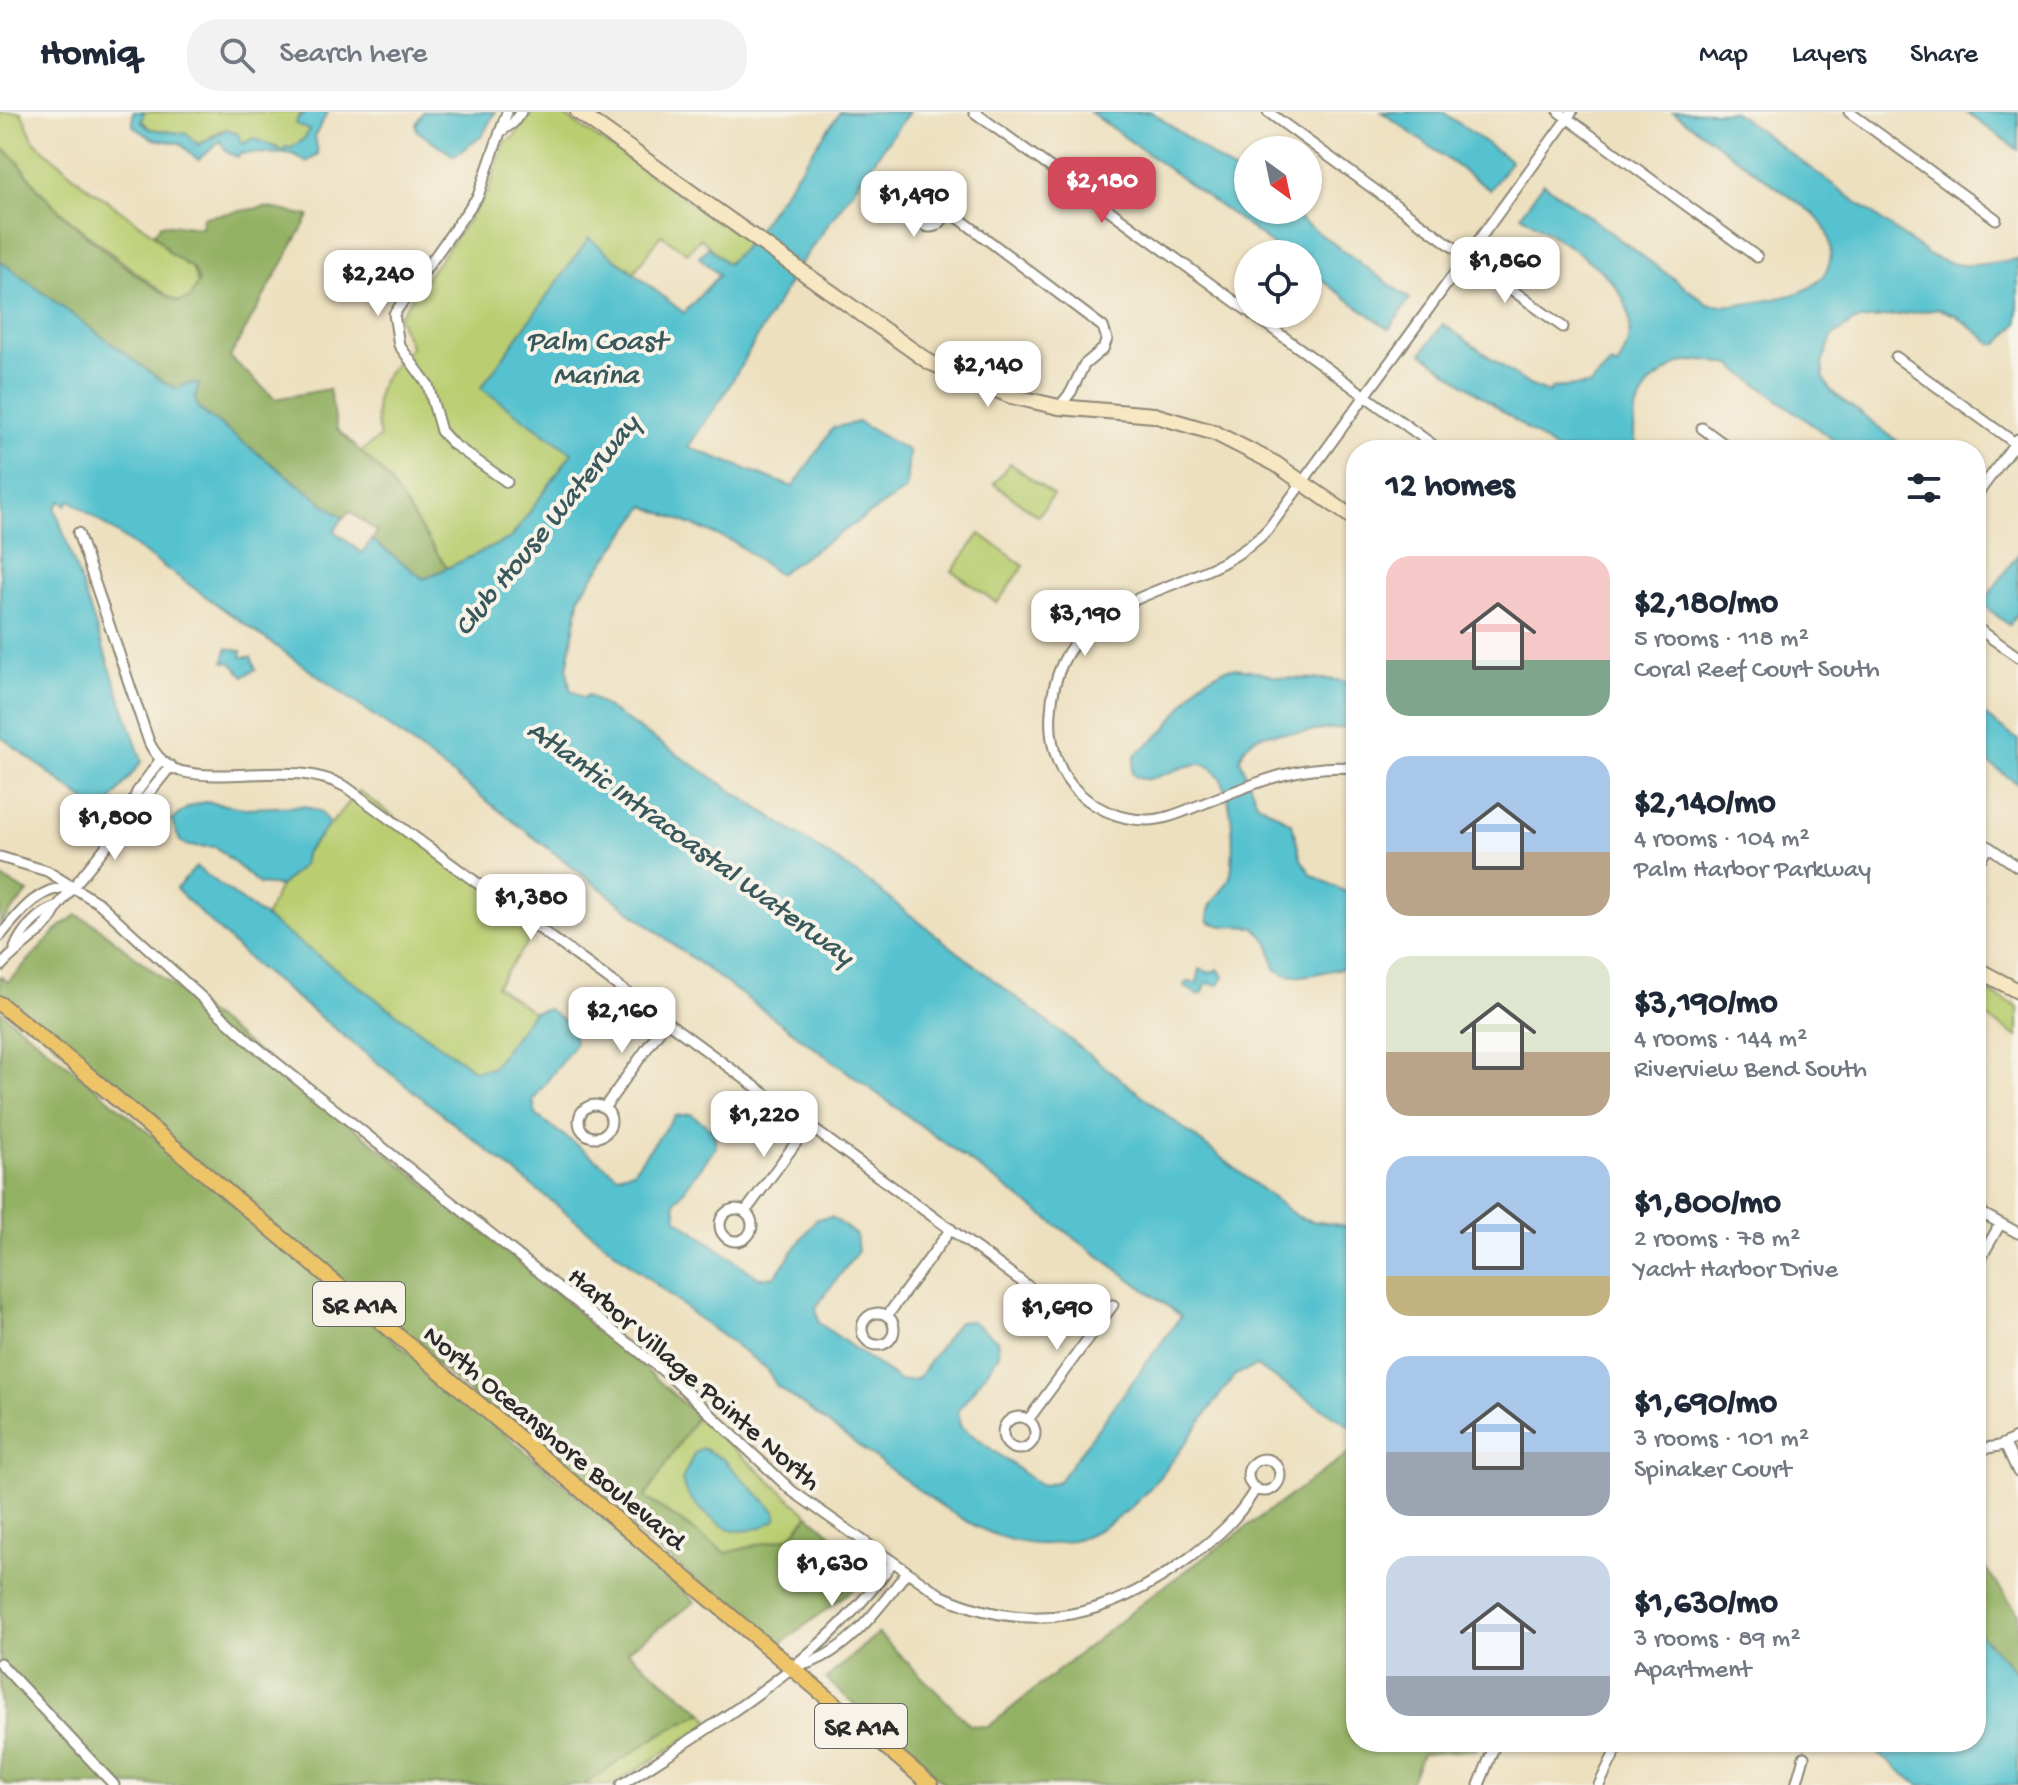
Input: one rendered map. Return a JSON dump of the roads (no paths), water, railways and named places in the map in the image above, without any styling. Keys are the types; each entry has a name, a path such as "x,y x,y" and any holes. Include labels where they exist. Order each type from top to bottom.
{"main road":[{"name":"North Oceanshore Boulevard","path":"0,1004 92,1078 931,1785"}],"street":[{"path":"507,112 478,196 394,314 399,345 426,381 441,431 453,444 507,482"},
{"path":"500,132 513,123 521,112"},
{"path":"578,112 806,278 938,367 995,391 1059,407 1154,415 1187,423 1253,451 1346,513"},
{"path":"974,112 1234,300"},
{"path":"1268,112 1563,327"},
{"path":"1849,112 1996,219"},
{"path":"1346,768 1301,769 1268,778 1169,817 1145,820 1111,813 1088,800 1068,780 1055,754 1050,723 1054,687 1070,652 1099,618 1130,600 1240,556 1269,528 1566,114 1757,257"},
{"path":"943,212 956,216 1103,327 1107,339 1103,349 1084,365 1059,407"},
{"path":"1272,328 1426,440"},
{"path":"1896,357 2016,441 1986,482"},
{"path":"1702,428 1718,440"},
{"path":"78,533 149,742 161,759 183,771 307,774 341,784 1092,1333"},
{"path":"1986,634 2018,657"},
{"path":"127,818 137,792 161,759"},
{"path":"0,967 37,918 57,907 76,887 127,818 171,766"},
{"path":"1986,845 2018,867"},
{"path":"1986,851 1989,847"},
{"name":"Harbor Village Pointe North","path":"0,857 42,868 76,887 109,912 249,1041 672,1378 792,1491 942,1596 993,1613 1032,1618 1093,1611 1142,1591 1203,1548 1233,1523 1256,1488"},
{"path":"57,907 53,917 28,944 17,944 3,932 25,907 50,889 76,887"},
{"path":"25,907 37,918"},
{"path":"1986,974 2018,991"},
{"path":"604,1108 666,1022"},
{"path":"745,1212 809,1125"},
{"path":"1986,1216 2018,1233"},
{"path":"1986,1249 2000,1224"},
{"path":"887,1316 951,1229"},
{"path":"1028,1420 1113,1305"},
{"path":"1986,1448 2005,1444 2018,1437"},
{"path":"2005,1444 2018,1472"},
{"path":"621,1785 765,1690 862,1603 892,1563"},
{"path":"791,1667 814,1663 842,1642 880,1607 906,1573"},
{"path":"0,1663 114,1785"},
{"path":"1479,1785 1492,1752"},
{"path":"1599,1785 1615,1752"},
{"path":"1796,1785 1804,1757"}],"water":[{"path":"133,112 144,112 141,122 150,129 187,134 198,145 227,129 238,134 242,144 254,138 285,152 285,147 291,148 305,138 309,130 296,124 298,117 308,112 328,112 315,135 318,154 307,162 292,154 242,153 237,157 226,151 220,141 198,160 180,143 153,139 133,126"},
{"path":"423,112 495,112 482,136 454,156 417,131 416,124"},
{"path":"840,112 909,112 799,265 755,233"},
{"path":"1090,112 1152,112 1234,172 1234,216"},
{"path":"1382,112 1443,112 1511,161 1490,190"},
{"path":"1673,112 1734,112 1929,255 1962,265 2018,259 2018,323 1999,344 1993,344 1955,315 1939,309 1854,321 1832,337 1822,364 1824,379 1831,391 1896,440 1833,440 1731,365 1707,360 1679,363 1649,384 1635,411 1635,440 1542,440 1422,353 1443,324 1529,385 1549,393 1552,388 1590,385 1611,364 1617,367 1629,340 1629,316 1621,295 1587,259 1521,215 1543,183 1708,304 1717,305 1777,298 1804,290 1821,278 1827,269 1831,249 1825,229 1811,212"},
{"path":"1966,112 2018,112 2018,150"},
{"path":"1245,224 1306,224 1410,299 1389,329 1322,280 1322,240 1267,240"},
{"path":"589,238 684,313 719,275 699,257 709,247 727,264 749,242 794,274 725,393 688,447 793,487 833,428 858,422 909,451 906,490 778,574 734,542 645,506 580,595 567,669 570,689 584,698 588,695 863,878 1296,1216 1346,1227 1346,1424 1256,1366 1235,1375 1143,1496 1096,1531 1064,1542 1034,1544 1004,1538 975,1526 918,1490 777,1386 766,1368 697,1317 256,966 176,889 196,867 475,1071 492,1068 533,1012 549,1009 573,1028 575,1044 533,1100 536,1115 617,1175 633,1171 675,1116 691,1114 714,1131 716,1147 675,1202 677,1219 759,1278 775,1276 816,1219 832,1217 856,1235 858,1251 816,1307 819,1323 900,1381 917,1379 958,1322 972,1321 997,1340 999,1355 958,1411 960,1426 1041,1486 1059,1481 1181,1316 674,945 401,735 70,500 66,505 60,501 55,508 142,761 102,813 0,736 0,261 166,384 177,389 188,383 199,384 195,399 199,409 343,518 334,531 362,553 372,540 424,579 511,538 572,453 481,388"},
{"path":"2018,554 2018,613 2009,625 1986,607 1986,598"},
{"path":"227,648 242,651 241,657 251,657 256,669 244,676 230,662 224,662"},
{"path":"1225,669 1287,678 1346,682 1346,728 1259,736 1245,748 1240,759 1257,802 1292,824 1301,859 1312,875 1346,892 1346,968 1304,976 1285,974 1275,969 1269,943 1255,927 1223,926 1209,922 1210,908 1229,880 1232,861 1230,809 1220,778 1211,768 1199,764 1153,778 1137,778 1132,773 1135,755 1164,731 1200,682"},
{"path":"1986,716 2018,740 2018,784 1986,761"},
{"path":"206,802 244,808 304,806 322,812 329,825 305,853 303,865 280,886 259,884 216,847 188,846 180,841 172,821 187,808"},
{"path":"1200,969 1210,973 1218,969 1224,977 1219,985 1206,983 1203,993 1198,995 1184,986 1187,982 1197,983"},
{"path":"702,1448 723,1459 776,1512 776,1520 755,1529 738,1530 712,1519 696,1504 682,1480 695,1452"},
{"path":"1986,1641 2018,1673 2018,1785 1919,1785 1876,1752 1986,1752"}],"water label":[{"name":"Palm Coast Marina","path":"596,356"},
{"name":"Club House Waterway","path":"545,524"},
{"name":"Atlantic Intracoastal Waterway","path":"692,841"}]}
